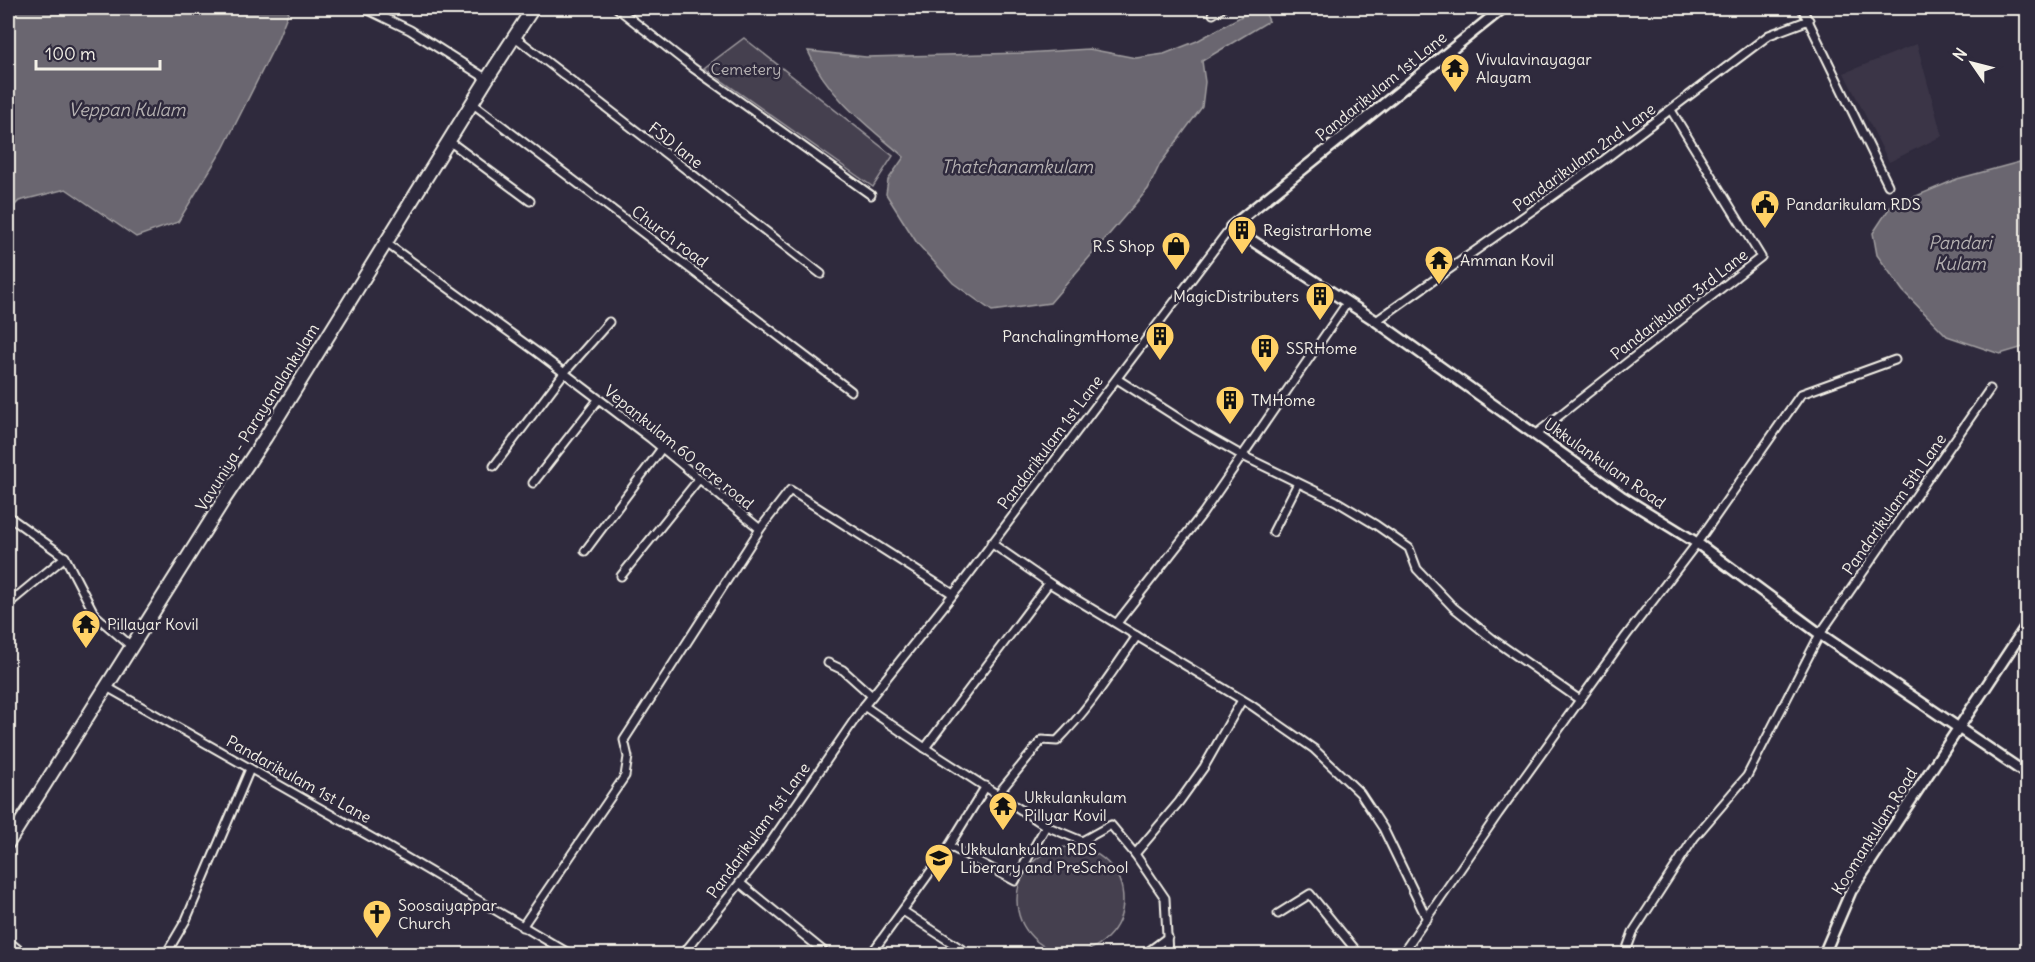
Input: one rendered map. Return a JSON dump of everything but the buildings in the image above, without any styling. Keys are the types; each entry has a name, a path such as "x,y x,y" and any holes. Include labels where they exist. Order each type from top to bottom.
{"highway":[{"name":"Vavuniya - Parayanalankulam","path":"8,843 105,686 265,438 533,8"}],"street":[{"path":"364,8 410,30 487,79"},
{"path":"617,8 693,68 871,195"},
{"path":"1212,8 1213,14 1222,8"},
{"name":"Pandarikulam 1st Lane","path":"683,954 740,883 864,706 953,594 1231,227 1503,8"},
{"path":"1802,8 1888,185"},
{"name":"Pandarikulam 2nd Lane","path":"1377,321 1605,159 1769,35 1809,20"},
{"name":"FSD lane","path":"515,37 821,274"},
{"name":"Church road","path":"472,104 851,391"},
{"name":"Pandarikulam 3rd Lane","path":"1536,434 1761,257 1671,110"},
{"path":"449,141 530,201"},
{"name":"Ukkulankulam Road","path":"1231,227 1377,321 1621,496 1697,543 1820,634 2028,775"},
{"name":"Vepankulam 60 acre road","path":"386,243 564,373 662,448 760,529 790,490 953,594"},
{"path":"1117,623 1203,513 1347,303"},
{"path":"494,466 564,373 609,322"},
{"path":"1402,954 1498,814 1626,636 1697,543 1801,394 1895,360"},
{"path":"1117,379 1197,430 1243,456 1336,501 1409,548 1417,569 1452,607 1494,640 1580,700"},
{"name":"Pandarikulam 5th Lane","path":"1625,954 1633,932 1694,838 1747,776 1820,634 1990,388"},
{"path":"532,483 598,400"},
{"path":"585,551 662,448"},
{"path":"621,576 699,479"},
{"path":"1273,532 1298,483"},
{"path":"8,516 65,557 95,615 131,646"},
{"path":"522,927 625,776 628,758 624,740 760,529"},
{"path":"991,543 1049,583 1242,700 1314,750 1360,793 1383,828 1427,919"},
{"path":"8,604 65,557"},
{"path":"925,748 1049,583"},
{"name":"Koomankulam Road","path":"1824,954 1851,891 2028,623"},
{"path":"998,794 1042,740 1057,741 1066,732 1137,636"},
{"path":"828,663 843,670 872,696"},
{"name":"Pandarikulam 1st Lane","path":"105,686 383,844 570,954"},
{"path":"1135,854 1179,802 1204,767 1242,700"},
{"path":"864,706 1046,826 1082,841 1111,825 1135,854 1165,898 1168,954"},
{"path":"166,954 186,920 250,769"},
{"path":"872,954 949,846 986,786"},
{"path":"949,846 1015,880 1046,826"},
{"path":"740,883 828,954"},
{"path":"1278,914 1310,894 1359,954"},
{"path":"903,911 969,954"},
{"path":"1145,954 1168,937"},
{"path":"8,941 24,954"}],"shaded area":[{"path":"1917,44 1942,136 1889,162 1844,73"}],"green space":[{"name":"Cemetery","path":"744,38 893,156 873,187 704,68"},
{"path":"1070,847 1090,851 1107,863 1119,880 1123,900 1119,920 1107,937 1090,949 1070,953 1050,949 1033,937 1021,920 1017,900 1021,880 1033,863 1050,851"}],"water":[{"name":"Veppan Kulam","path":"8,8 290,8 276,43 223,149 178,222 136,237 66,189 19,201 8,212"},
{"name":"Thatchanamkulam","path":"1256,8 1263,8 1269,21 1202,61 1205,82 1202,107 1160,164 1148,189 1050,303 992,311 953,283 917,243 886,194 888,180 904,157 837,96 816,67 808,51 866,57 1089,49 1136,58 1164,54 1197,41"},
{"name":"Pandari Kulam","path":"2027,160 2027,346 2000,354 1947,336 1903,291 1877,255 1873,233 1890,207 1957,179"}],"place":[{"name":"Vivulavinayagar Alayam","path":"1455,94"},
{"name":"Pandarikulam RDS","path":"1765,230"},
{"name":"RegistrarHome","path":"1242,256"},
{"name":"R.S Shop","path":"1176,272"},
{"name":"Amman Kovil","path":"1439,286"},
{"name":"MagicDistributers","path":"1320,322"},
{"name":"PanchalingmHome","path":"1160,362"},
{"name":"SSRHome","path":"1265,374"},
{"name":"TMHome","path":"1230,426"},
{"name":"Pillayar Kovil","path":"86,650"},
{"name":"Ukkulankulam Pillyar Kovil","path":"1003,832"},
{"name":"Ukkulankulam RDS Liberary and PreSchool","path":"939,884"},
{"name":"Soosaiyappar Church","path":"377,940"}]}
